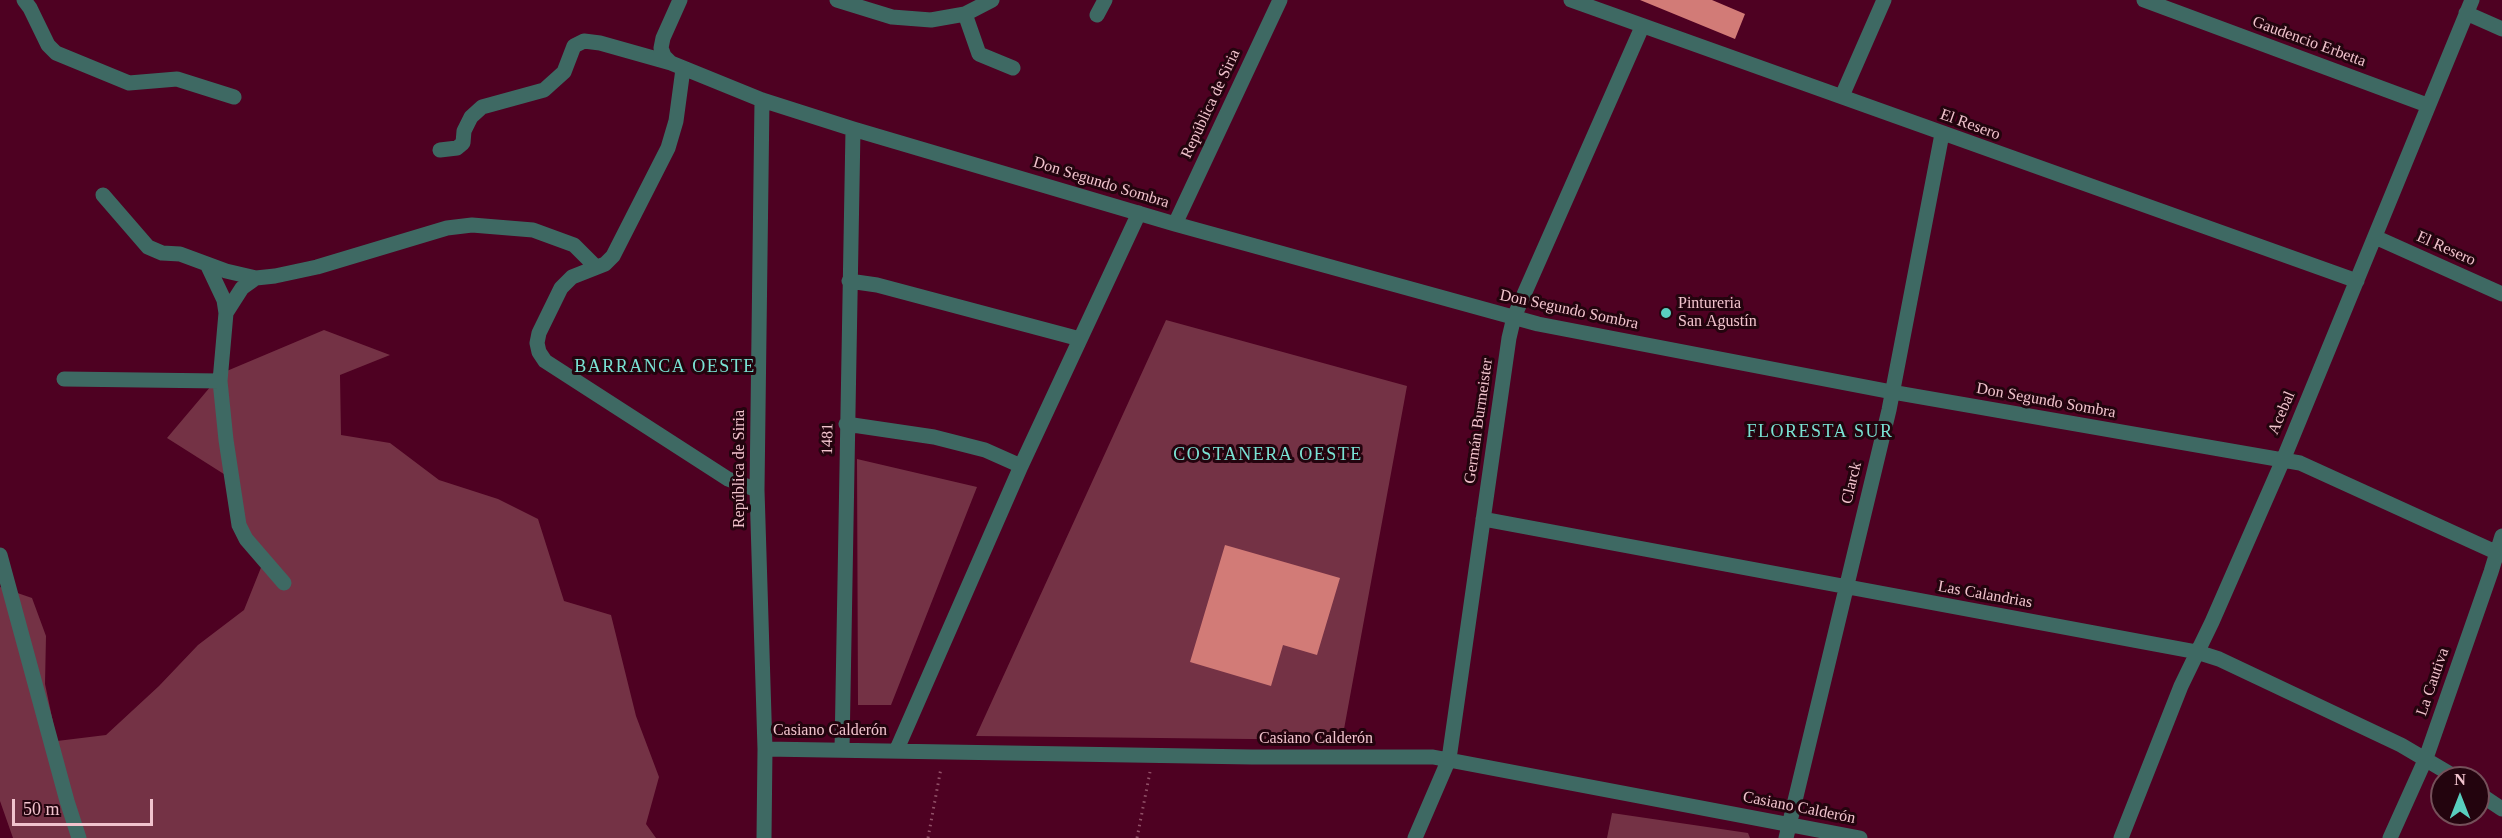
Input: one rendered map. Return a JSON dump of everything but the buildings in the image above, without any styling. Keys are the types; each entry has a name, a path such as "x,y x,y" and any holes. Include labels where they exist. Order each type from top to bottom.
{"street":[{"path":"24,0 48,45 56,53 129,83 177,79 234,97"},
{"path":"680,0 661,48 664,56 677,66 676,121 668,148 613,256 605,264 572,277 561,288 539,333 539,352 544,361 728,479 757,490"},
{"path":"837,0 892,17 931,20 965,14 992,0"},
{"path":"1097,15 1105,0"},
{"name":"República de Siria","path":"1174,224 1280,0"},
{"path":"1842,96 1884,0"},
{"name":"Gaudencio Erbetta","path":"2144,0 2427,105"},
{"name":"El Resero","path":"1579,2 1642,27 1842,96 1942,134 2357,281"},
{"path":"2469,6 2502,29"},
{"name":"Acebal","path":"2121,838 2197,652 2283,460 2469,6"},
{"path":"965,14 979,54 1013,68"},
{"name":"Germán Burmeister","path":"1415,838 1449,759 1509,338 1514,317 1642,27"},
{"name":"Don Segundo Sombra","path":"440,150 457,148 463,143 464,131 471,117 482,107 544,90 564,72 574,46 584,41 600,43 677,66 762,100 853,129 1174,224 1538,324 1892,392 2300,463 2499,554"},
{"name":"República de Siria","path":"762,100 757,490 765,748 764,838"},
{"name":"1481","path":"842,750 853,129"},
{"name":"Clarck","path":"1788,831 1892,392 1942,134"},
{"path":"103,195 148,247 256,278 317,267 447,228 472,225 499,226 543,234 574,245 596,267"},
{"path":"897,749 1021,466 1139,213"},
{"name":"El Resero","path":"2375,237 2502,294"},
{"path":"207,264 224,300 226,313 220,381 239,525 246,539 284,583"},
{"path":"226,313 243,288 256,278"},
{"path":"849,281 877,285 1080,339"},
{"path":"64,379 220,381"},
{"path":"846,424 955,442 985,450 1021,466"},
{"name":"Las Calandrias","path":"1483,519 2197,652 2230,664 2437,766"},
{"name":"La Cautiva","path":"2390,838 2426,759 2499,554 2502,536"},
{"path":"0,555 79,838"},
{"name":"Casiano Calderón","path":"765,748 1449,759 1788,831 1860,838"}],"path":[{"path":"928,838 942,766"},
{"path":"1137,838 1151,767"}],"shaded area":[{"path":"1166,320 1407,386 1342,740 976,736"},
{"path":"324,330 390,355 340,375 341,435 390,443 439,480 498,499 538,519 564,601 611,615 636,716 659,777 646,824 656,838 13,838 0,801 0,587 32,598 46,636 45,684 57,741 106,735 159,686 198,645 244,610 262,565 227,476 167,438 222,373"},
{"path":"857,459 977,487 891,705 858,705"},
{"path":"1612,813 1748,833 1750,838 1607,838"}],"place":[{"name":"Pintureria San Agustín","path":"1666,313"}],"district":[{"name":"BARRANCA OESTE","path":"665,367"},
{"name":"FLORESTA SUR","path":"1820,432"},
{"name":"COSTANERA OESTE","path":"1268,455"}]}
